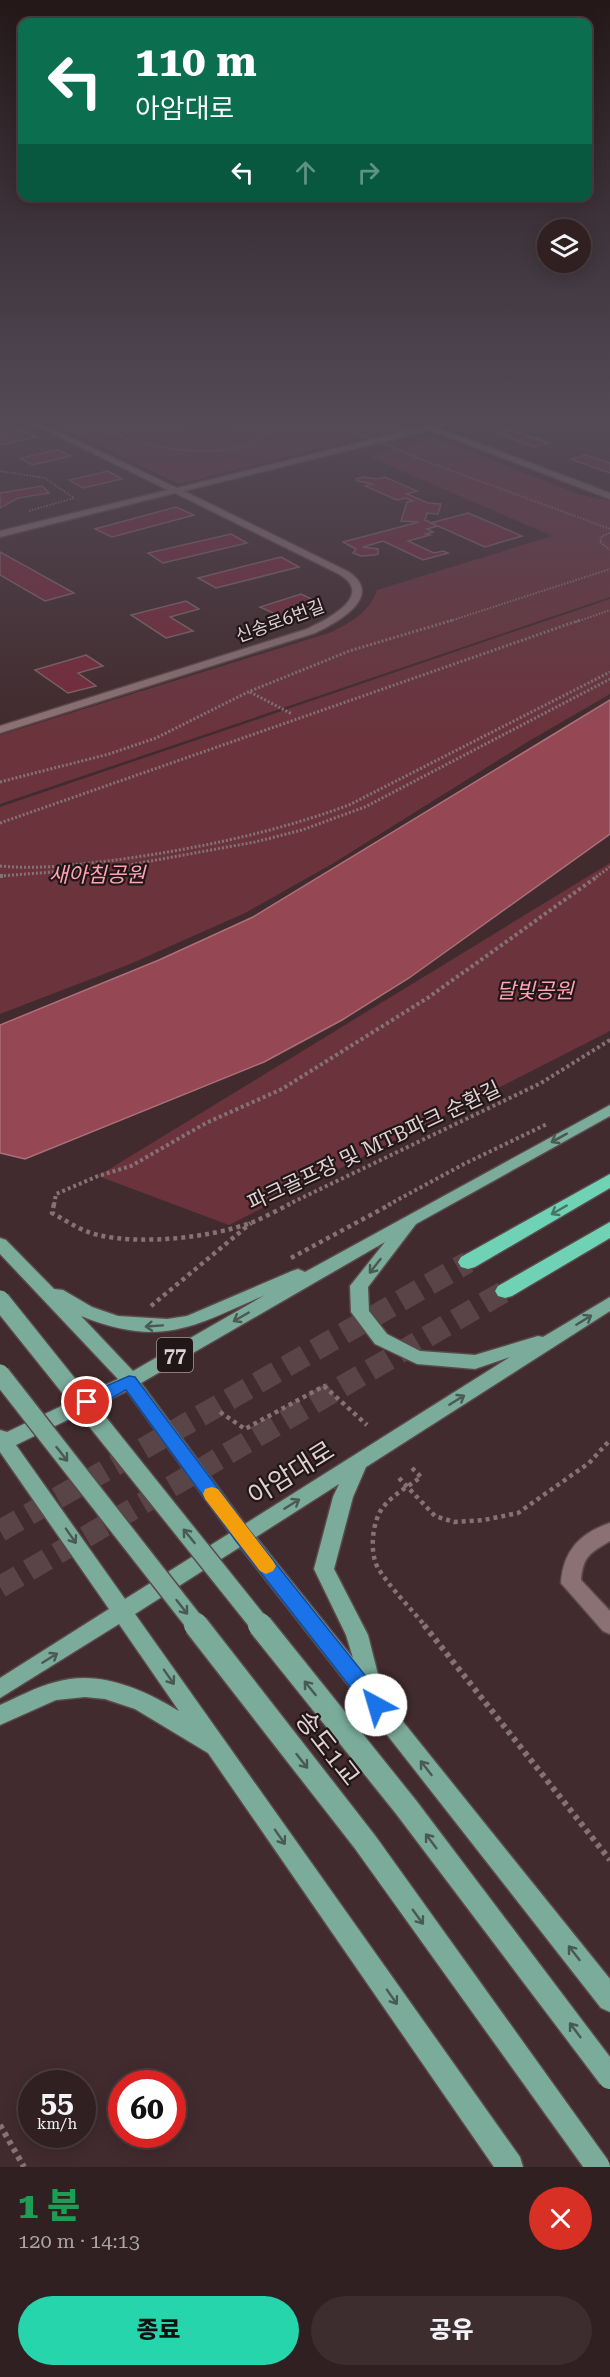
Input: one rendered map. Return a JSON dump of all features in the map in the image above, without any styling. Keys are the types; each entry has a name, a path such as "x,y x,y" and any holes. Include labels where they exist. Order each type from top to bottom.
{"highway":[{"path":"468,1262 610,1180"},
{"path":"505,1290 610,1229"}],"main road":[{"name":"77","path":"1,1441 129,1382 346,1256 610,1110"},
{"path":"411,1220 359,1286 360,1312 381,1339 417,1357 475,1362 558,1336"},
{"path":"0,1244 118,1365 243,1536 610,1999"},
{"path":"24,1269 68,1302 128,1326 148,1327 185,1323 346,1256"},
{"name":"송도1교","path":"0,1300 406,1807 610,2077"},
{"name":"아암대로","path":"0,1689 610,1303"},
{"name":"송도1교","path":"0,1374 364,1842 598,2167"},
{"path":"1,1441 124,1612 510,2167"},
{"path":"359,1463 343,1497 324,1569 357,1635 376,1705"},
{"path":"0,1715 63,1689 98,1687 154,1706 219,1749"}],"street":[{"path":"0,534 39,524"},
{"name":"신송로6번길","path":"0,730 311,631 336,619 350,608 357,589 351,578 332,566 245,524"},
{"path":"610,1531 581,1549 572,1563 571,1583 610,1625"}],"path":[{"path":"592,524 610,531"},
{"path":"610,531 602,536 600,542 610,550"},
{"path":"0,782 109,754 156,738 249,692 349,651 478,613 610,569"},
{"path":"0,823 610,610"},
{"path":"0,868 76,864 151,855 221,842 313,820 349,805 610,672"},
{"path":"0,876 75,871 157,861 255,842 312,826 365,807 610,680"},
{"path":"249,692 292,714"},
{"name":"파크골프장 및 MTB파크 순환길","path":"610,867 419,1004 282,1089 206,1123 131,1166 98,1176 56,1194 52,1213 95,1235 147,1242 203,1234 252,1222 541,1083 610,1040"},
{"path":"282,1263 464,1164 558,1119"},
{"path":"144,1312 252,1222"},
{"path":"220,1412 246,1429 324,1386 367,1425"},
{"path":"399,1478 435,1516 454,1522 484,1520 518,1513 590,1462 610,1440"},
{"path":"412,1468 421,1477 377,1513 371,1535 376,1566 610,1860"},
{"path":"0,2125 24,2167"}],"green space":[{"path":"525,524 610,524 610,597 0,804 0,735 332,632 365,610 377,590 552,536"},
{"name":"새아침공원","path":"610,599 610,694 524,744 332,864 245,913 130,964 0,1014 0,807"},
{"name":"달빛공원","path":"610,863 610,1031 229,1225 98,1176"}],"shaded area":[{"path":"610,700 610,834 409,978 342,1020 264,1062 25,1159 0,1153 0,1025 159,960 253,917"}],"building":[{"path":"113,524 160,524 112,537 95,529"},
{"path":"411,524 434,524 438,526 427,529 433,532 426,534 430,535 408,541 434,553 443,551 448,553 423,560 383,541 363,547 378,549 378,554 361,556 353,553 356,549 343,542"},
{"path":"434,524 494,524 522,536 485,547"},
{"path":"231,534 247,543 163,563 148,553"},
{"path":"0,552 74,593 45,601 0,575"},
{"path":"281,557 299,567 216,588 198,578"},
{"path":"301,594 320,603 280,616 260,607"},
{"path":"186,601 199,609 170,617 193,631 166,638 131,615"},
{"path":"86,655 103,666 78,673 96,686 68,693 35,670"}],"tunnel":[{"path":"0,1531 468,1262"},
{"path":"0,1587 505,1291"}],"slow traffic":[{"path":"212,1494 266,1566"}],"route":[{"path":"87,1402 129,1382 243,1536 376,1705"}]}
